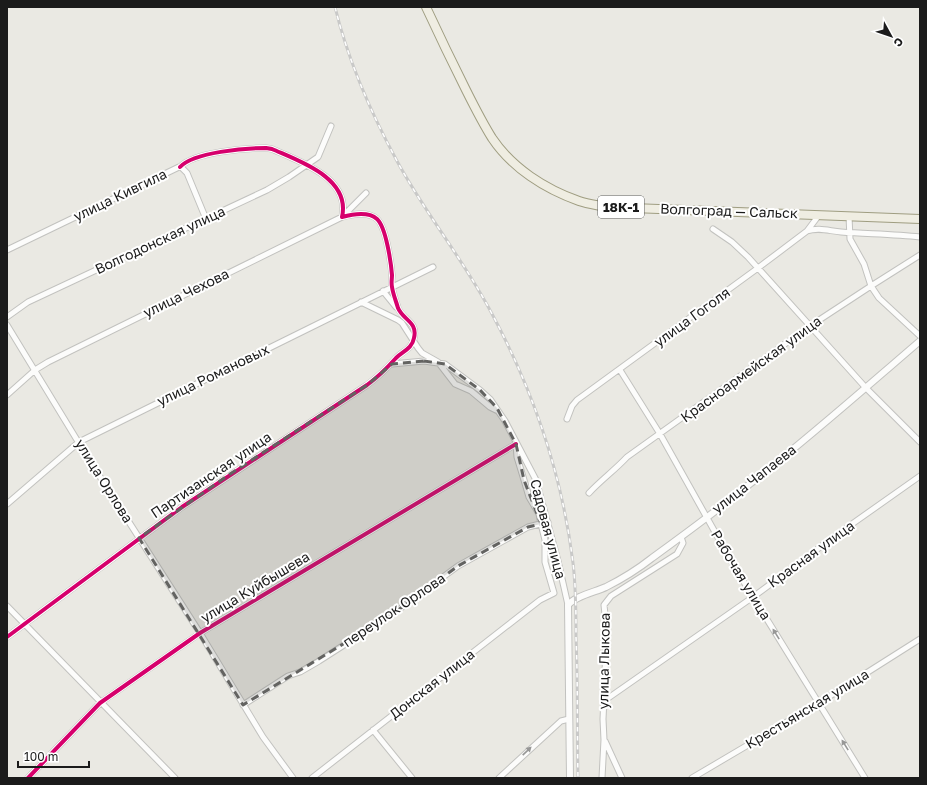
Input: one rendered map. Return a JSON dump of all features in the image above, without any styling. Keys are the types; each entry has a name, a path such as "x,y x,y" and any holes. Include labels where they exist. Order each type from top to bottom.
{"main road":[{"name":"Волгоград — Сальск","path":"426,7 479,116 502,152 535,180 559,193 581,202 606,207 920,219"}],"street":[{"path":"310,163 318,157 322,151 331,126"},
{"path":"180,167 187,161 194,158 258,148 272,149 310,163 327,178 338,192 343,205 342,217 352,214 365,214 372,216 379,221 386,241 391,269 392,286 399,310"},
{"name":"Волгодонская улица","path":"7,317 28,302 267,190 310,163"},
{"name":"улица Кивгила","path":"7,250 175,167 180,167 187,173 206,219"},
{"name":"улица Чехова","path":"7,395 35,370 80,345 342,217 366,193"},
{"name":"улица Гоголя","path":"567,419 572,406 577,400 620,370 807,231 819,215"},
{"path":"849,216 850,239 864,264 870,286 879,298 920,336"},
{"path":"713,229 741,249 866,388 920,442"},
{"path":"807,231 819,229 920,237"},
{"name":"Красноармейская улица","path":"589,493 627,457 810,326 870,286 920,256"},
{"name":"улица Романовых","path":"7,504 79,442 432,267"},
{"path":"383,291 409,320 415,330 413,342"},
{"path":"361,302 402,323 413,342 422,353 438,362 455,384 471,391 490,407 499,412"},
{"name":"улица Орлова","path":"7,325 139,538 200,633 263,737 293,778"},
{"name":"улица Чапаева","path":"568,605 576,599 595,592 618,580 681,537 751,484 920,341"},
{"name":"Партизанская улица","path":"7,637 139,538 227,476 367,385 392,364 396,358 410,348 413,342"},
{"path":"392,364 424,361 446,364 490,399 499,412 516,444"},
{"name":"Рабочая улица","path":"620,370 660,434 753,597 865,778"},
{"name":"Садовая улица","path":"516,444 536,480 548,522 568,605 570,778"},
{"name":"Садовая улица","path":"516,444 517,457 529,497 539,514 545,540 545,562 554,593"},
{"name":"улица Куйбышева","path":"28,778 100,702 200,633 516,444"},
{"name":"Красная улица","path":"604,701 753,597 835,536 920,476"},
{"name":"переулок Орлова","path":"243,705 288,676 300,672 319,661 394,612 458,566 528,527 548,522"},
{"name":"улица Лыкова","path":"602,778 606,624 604,605 611,596 677,554 683,543 681,537"},
{"name":"Донская улица","path":"312,778 540,600 554,593"},
{"path":"7,606 175,778"},
{"name":"Крестьянская улица","path":"692,778 819,703 920,639"},
{"path":"499,778 506,776 561,721 569,719"},
{"path":"373,730 412,778"},
{"path":"604,740 622,778"}],"highlighted area":[{"path":"424,361 445,364 480,390 497,408 516,444 524,480 541,524 528,527 458,566 394,613 243,705 139,538 227,476 367,385 392,364"}],"railway":[{"path":"335,7 353,66 378,124 408,180 480,292 491,312 520,372 544,433 561,497 568,530 574,572 576,609 578,778"}],"cycle path":[{"path":"7,637 182,507 367,385 413,342 415,333 414,328 400,312 393,292 389,254 383,229 380,223 373,216 365,214 342,217 343,203 339,192 331,182 320,173 296,159 266,148 234,150 208,154 187,162 180,167"},
{"path":"28,778 100,703 200,633 516,444"}]}
